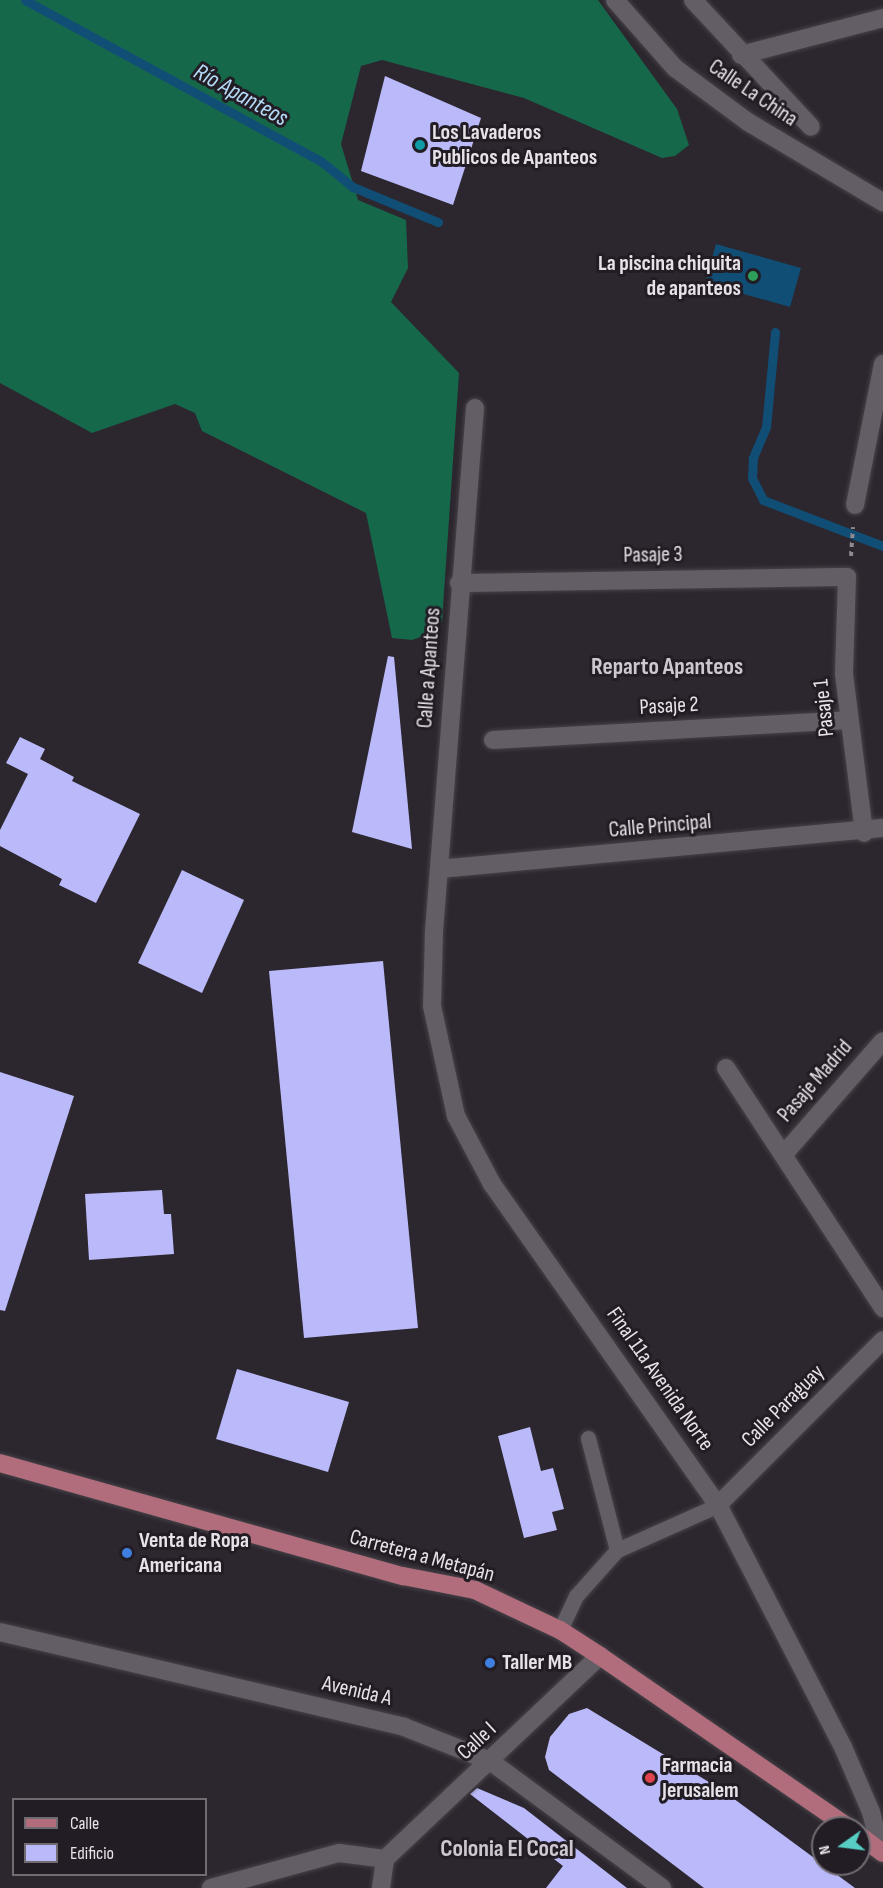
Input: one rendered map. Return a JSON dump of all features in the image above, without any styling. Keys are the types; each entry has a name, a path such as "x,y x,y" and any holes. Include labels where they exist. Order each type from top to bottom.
{"main road":[{"name":"Carretera a Metapán","path":"0,1463 403,1576 475,1590 560,1630 832,1816"}],"street":[{"name":"Calle La China","path":"615,0 675,68 748,122 883,202"},
{"path":"693,0 741,55 811,127"},
{"path":"741,55 883,18"},
{"path":"854,512 883,364"},
{"name":"Calle a Apanteos","path":"434,931 459,583 475,408"},
{"name":"Pasaje 3","path":"459,583 848,577"},
{"name":"Pasaje 1","path":"848,577 843,616 848,720 864,833"},
{"name":"Pasaje 2","path":"493,740 848,720"},
{"name":"Calle Principal","path":"440,869 864,833 883,828"},
{"name":"Final 11a Avenida Norte","path":"434,931 432,1006 450,1096 467,1139 492,1184 718,1506 843,1747 871,1812 882,1852"},
{"name":"Pasaje Madrid","path":"784,1154 883,1041"},
{"path":"726,1068 883,1308"},
{"name":"Calle Paraguay","path":"718,1506 883,1340"},
{"name":"Avenida A","path":"0,1632 404,1727 490,1761 662,1888"},
{"name":"Calle I","path":"385,1859 600,1656"},
{"path":"211,1888 320,1856 339,1853 385,1859 381,1888"}],"lane":[{"path":"588,1438 617,1550"},
{"path":"560,1630 576,1596 617,1550 718,1506"}],"path":[{"path":"850,559 854,512"}],"green space":[{"path":"0,0 598,0 677,109 689,145 675,156 662,158 524,98 382,60 361,66 341,144 358,200 406,220 408,268 391,302 459,373 442,622 429,634 412,640 392,638 366,513 202,431 195,413 175,404 92,433 0,383"}],"water":[{"name":"La piscina chiquita de apanteos","path":"716,244 801,268 790,307 705,283"}],"building":[{"name":"Los Lavaderos Publicos de Apanteos","path":"385,76 481,118 453,205 361,171"},
{"path":"388,656 394,657 412,849 352,832"},
{"path":"20,737 45,749 40,759 74,777 72,781 140,814 96,903 59,885 62,879 0,846 0,830 28,774 6,763"},
{"path":"182,870 244,900 202,993 138,963"},
{"path":"383,961 418,1328 304,1338 269,971"},
{"path":"0,1072 74,1096 5,1311 0,1310"},
{"path":"162,1190 164,1214 171,1214 174,1254 89,1260 85,1194"},
{"path":"237,1369 349,1402 328,1472 216,1439"},
{"path":"530,1427 541,1471 553,1468 564,1509 552,1512 557,1530 524,1538 498,1436"},
{"path":"587,1708 722,1790 811,1856 811,1876 839,1876 855,1888 704,1888 549,1770 545,1757 550,1737 569,1714"},
{"path":"477,1788 524,1808 627,1888 546,1888 563,1866 470,1794"}],"waterway":[{"name":"Río Apanteos","path":"25,0 322,162 353,187 438,222"},
{"name":"Río Apanteos","path":"775,332 766,427 753,458 752,478 763,500 883,546"}],"place":[{"name":"Los Lavaderos Publicos de Apanteos","path":"420,145"},
{"name":"La piscina chiquita de apanteos","path":"753,276"},
{"name":"Venta de Ropa Americana","path":"127,1553"},
{"name":"Taller MB","path":"490,1663"},
{"name":"Farmacia Jerusalem","path":"650,1778"}],"district":[{"name":"Reparto Apanteos","path":"667,667"},
{"name":"Colonia El Cocal","path":"507,1849"}]}
